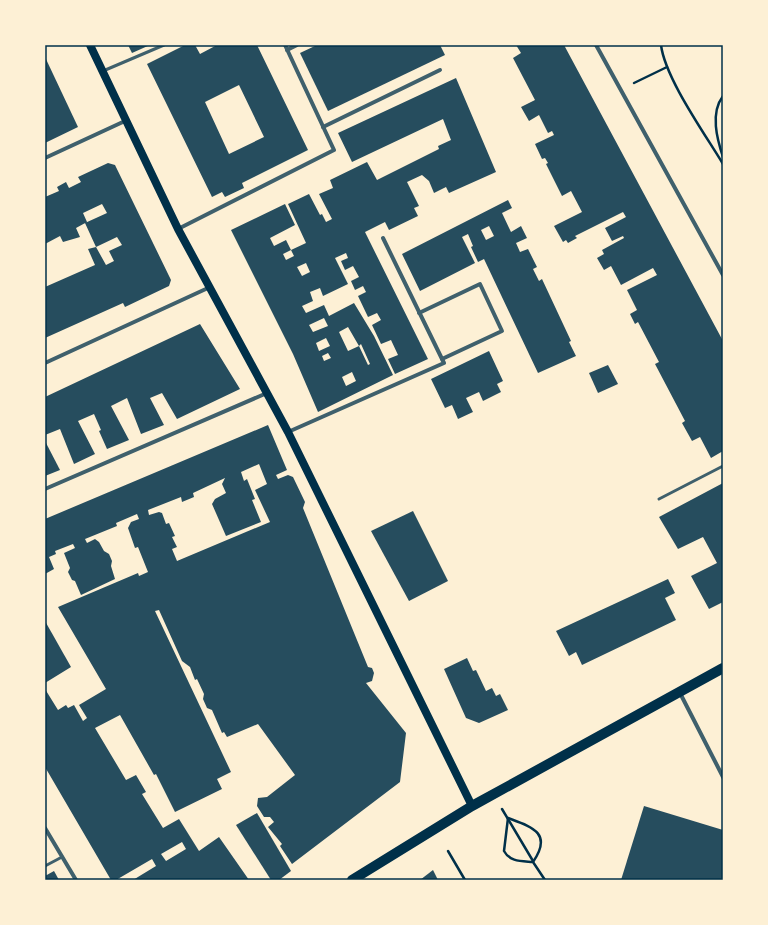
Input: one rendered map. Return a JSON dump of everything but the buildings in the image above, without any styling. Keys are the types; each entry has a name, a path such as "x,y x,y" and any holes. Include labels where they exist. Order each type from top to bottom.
{"main road":[{"path":"90,45 103,70 125,121 178,229 208,288 288,432 472,806"},
{"path":"352,880 472,806 680,694 723,668"}],"street":[{"path":"178,229 334,150 285,45"},
{"path":"287,50 297,45"},
{"path":"596,45 723,275"},
{"path":"323,127 440,70"},
{"path":"45,158 125,121"},
{"path":"288,432 444,363 383,238"},
{"path":"419,312 480,284 502,331 442,359"},
{"path":"45,363 208,288"},
{"path":"45,489 267,393"},
{"path":"680,694 723,777"},
{"path":"45,828 76,880"}],"lane":[{"path":"103,70 164,45"},
{"path":"659,499 723,466"},
{"path":"45,866 62,857"}],"path":[{"path":"661,45 667,67 723,164"},
{"path":"621,90 667,67"},
{"path":"723,96 716,116 718,142 723,157"},
{"path":"494,795 544,880"},
{"path":"508,818 532,828 540,836 541,845 533,862"},
{"path":"508,818 504,851 509,858 514,860 533,862"},
{"path":"448,851 464,880"}]}
